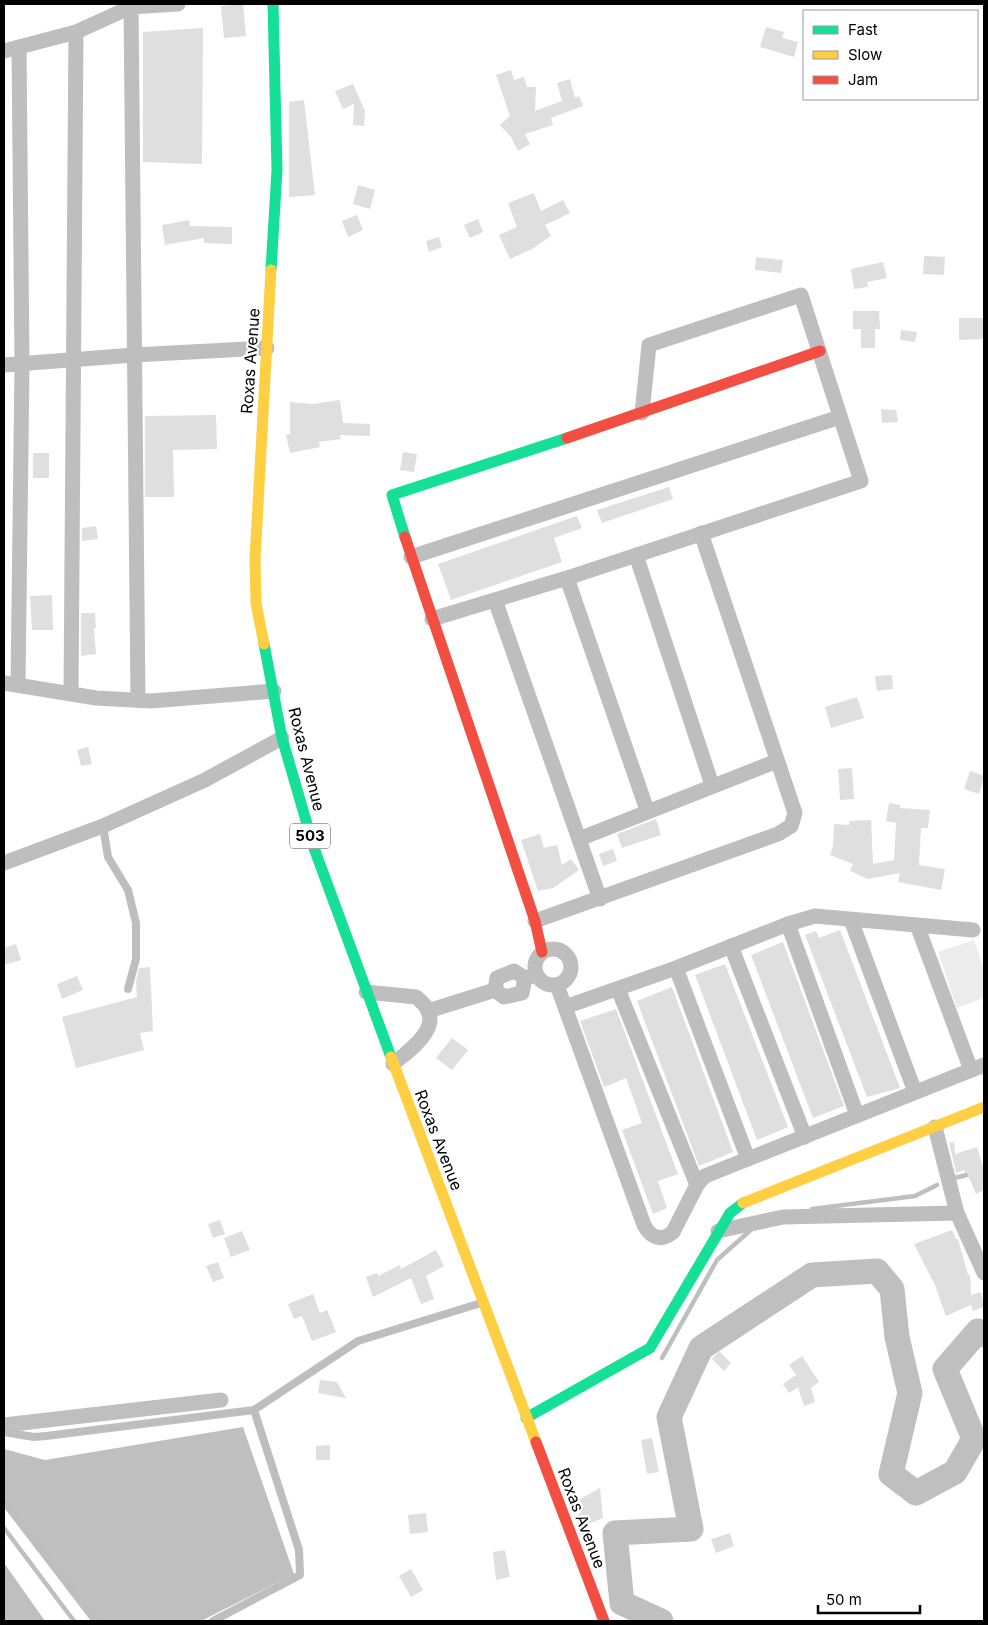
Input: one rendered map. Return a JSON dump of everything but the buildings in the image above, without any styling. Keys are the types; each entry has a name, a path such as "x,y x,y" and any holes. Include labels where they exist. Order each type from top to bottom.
{"main road":[{"name":"Roxas Avenue","path":"273,4 277,170 255,558 256,603 282,738 314,848 366,992 604,1621"},
{"path":"542,952 535,921 411,557 392,495 642,413 820,351"},
{"path":"526,1418 650,1348 718,1231 730,1213 744,1203 984,1107"}],"street":[{"path":"4,52 76,32 131,7 178,4"},
{"path":"131,7 138,700"},
{"path":"71,693 76,32"},
{"path":"19,47 22,364 11,684 96,698 151,701 274,691"},
{"path":"432,619 567,578 861,481 801,295 649,345 642,413"},
{"path":"4,365 134,355 267,348"},
{"path":"411,557 840,417"},
{"path":"535,921 778,834 791,826 795,813 701,533"},
{"path":"636,555 712,786"},
{"path":"567,578 647,810"},
{"path":"495,600 600,899"},
{"path":"4,863 104,826 205,780 282,738"},
{"path":"579,839 647,810 777,761"},
{"path":"565,1007 676,968 788,924 815,916 973,930"},
{"path":"851,920 916,1092"},
{"path":"788,924 857,1115"},
{"path":"557,985 648,1232 661,1238 666,1238 673,1232 697,1185 705,1176 978,1068 917,925"},
{"path":"731,946 805,1137"},
{"path":"428,1011 495,990 504,998 522,992 535,962 542,952 548,949 561,951 569,960 570,972 568,978 557,985 545,984 530,976"},
{"path":"676,968 748,1159"},
{"path":"618,989 697,1185"},
{"path":"366,992 416,997 428,1011 430,1020 428,1029 420,1041 393,1064"},
{"path":"936,1127 957,1213 984,1272"},
{"path":"718,1231 783,1217 957,1213"}],"lane":[{"path":"104,826 108,857 128,890 136,923 136,959 128,989"},
{"path":"4,1432 34,1437 46,1436 254,1410 358,1342 483,1302"},
{"path":"213,1621 300,1575 299,1550 254,1410"},
{"path":"4,1501 96,1621"}],"shaded area":[{"path":"974,940 984,969 984,998 957,1008 938,952"},
{"path":"243,1427 294,1574 201,1621 100,1621 4,1495 4,1449 45,1460"},
{"path":"4,1563 45,1621 4,1621"}],"waterway":[{"path":"954,1178 984,1171"},
{"path":"812,1209 915,1196 937,1185"},
{"path":"662,1358 717,1260 753,1228"},
{"path":"661,1621 622,1603 615,1533 691,1529 669,1417 701,1348 812,1275 877,1271 892,1289 897,1337 910,1393 891,1474 916,1493 955,1472 974,1439 945,1369 978,1331 984,1335"},
{"path":"4,1425 221,1400"},
{"path":"4,1528 74,1621"}],"traffic: fast":[{"path":"271,270 277,170 273,4"},
{"path":"405,537 392,495 567,438"},
{"path":"264,644 282,738 314,848 391,1057"},
{"path":"526,1418 650,1348 730,1213 743,1203"}],"traffic: slow":[{"path":"264,644 256,603 255,559 271,270"},
{"path":"391,1057 536,1442"},
{"path":"743,1203 984,1107"}],"traffic: jam":[{"path":"567,438 820,351"},
{"path":"405,537 535,921 542,952"},
{"path":"536,1442 604,1621"}]}
